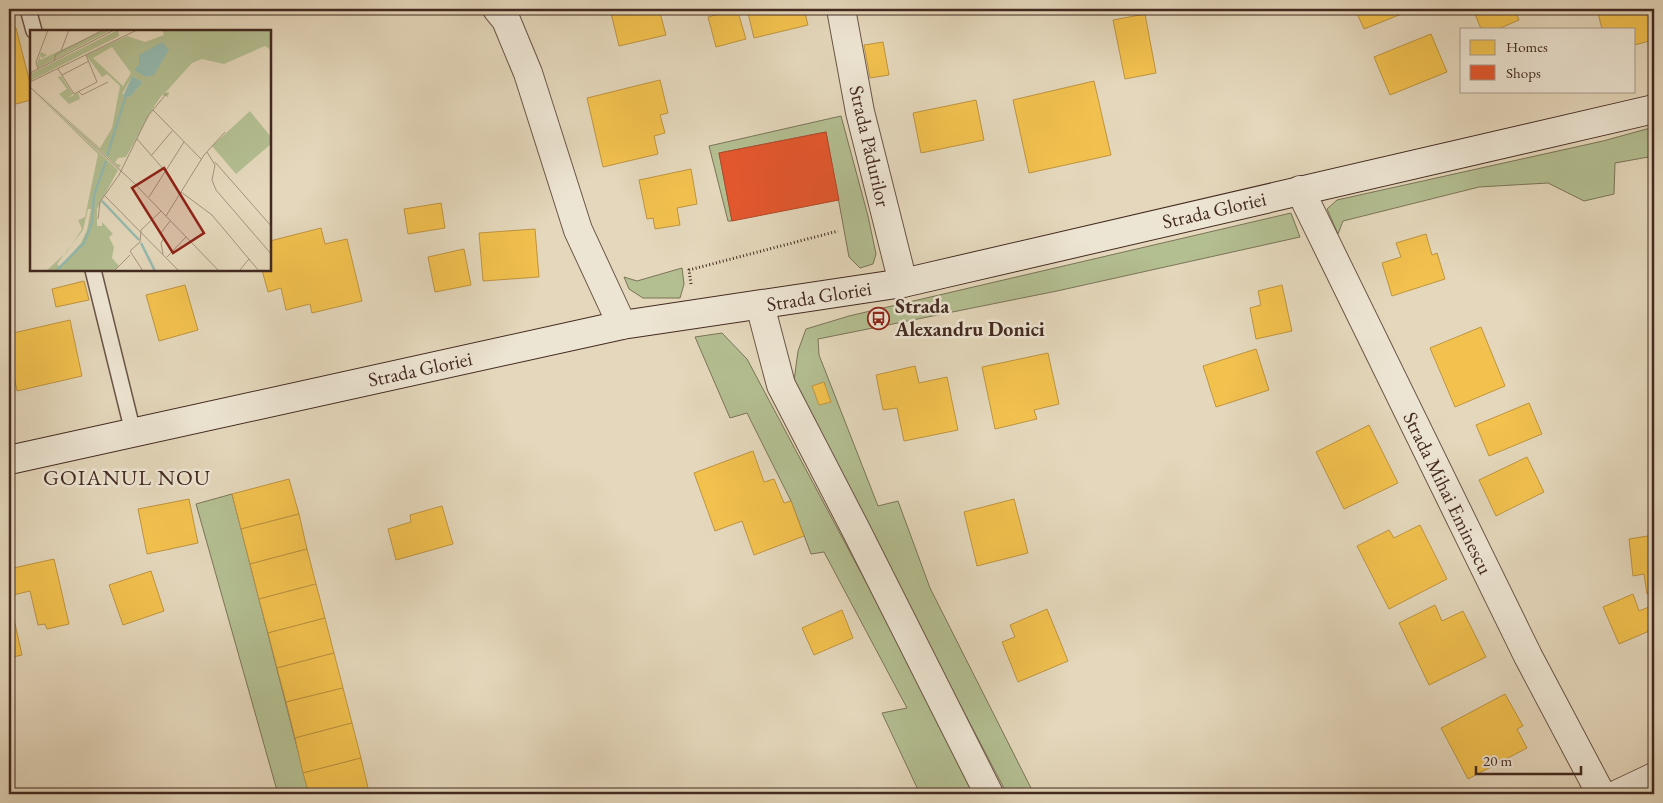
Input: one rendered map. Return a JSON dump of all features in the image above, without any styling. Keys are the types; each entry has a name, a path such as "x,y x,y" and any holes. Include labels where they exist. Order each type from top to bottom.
{"street":[{"path":"497,9 506,20 528,72 578,230 622,325"},
{"name":"Strada Pădurilor","path":"841,9 860,112 903,283"},
{"name":"Strada Gloriei","path":"9,460 622,325 903,283 1654,109"},
{"name":"Strada Mihai Eminescu","path":"1300,190 1524,648 1601,794"},
{"path":"760,305 781,385 989,794"},
{"path":"1618,794 1654,777"}],"lane":[{"path":"28,9 34,30"},
{"path":"93,271 133,432"}],"path":[{"path":"694,314 689,270 838,231"}],"green space":[{"path":"841,116 868,216 876,254 873,264 860,268 849,257 826,132 719,153 732,221 728,221 709,146"},
{"path":"1654,127 1654,156 1615,163 1614,194 1584,201 1548,183 1479,187 1343,221 1338,234 1327,209 1337,200 1603,141"},
{"path":"1291,213 1300,237 1057,291 818,339 819,355 878,506 898,501 930,588 1034,794 1007,794 800,399 794,381 798,351 806,329 849,316"},
{"path":"682,268 684,284 680,298 643,298 629,289 624,277 637,281"},
{"path":"722,333 747,359 979,794 920,794 882,713 907,708 824,552 811,554 791,501 747,413 730,418 695,337"},
{"path":"232,494 309,794 278,794 196,504"}],"building: Homes":[{"path":"610,9 659,9 666,35 619,46"},
{"path":"737,9 746,39 716,47 708,17"},
{"path":"747,9 804,9 808,25 754,38"},
{"path":"1355,9 1414,9 1364,29"},
{"path":"1473,9 1515,9 1519,20 1500,28 1481,28"},
{"path":"1597,9 1654,9 1654,40 1636,44 1636,28 1602,28"},
{"path":"1145,14 1156,73 1125,79 1113,20"},
{"path":"16,28 30,83 30,100 12,105 9,93 9,30"},
{"path":"1431,34 1447,72 1390,95 1374,57"},
{"path":"883,42 889,75 870,78 864,45"},
{"path":"660,80 668,113 660,115 665,133 654,136 658,154 603,167 587,98"},
{"path":"1094,81 1111,155 1029,173 1013,100"},
{"path":"976,100 984,140 921,153 913,113"},
{"path":"691,169 697,204 677,208 680,225 655,229 653,218 647,219 639,180"},
{"path":"441,203 445,228 408,234 404,209"},
{"path":"321,228 325,244 347,239 362,301 312,313 310,304 286,310 281,288 268,292 262,271 271,271 271,241"},
{"path":"535,229 539,277 483,281 479,233"},
{"path":"1426,234 1432,255 1437,253 1445,279 1392,296 1382,263 1401,257 1396,243"},
{"path":"464,249 471,285 435,292 428,257"},
{"path":"84,281 89,300 56,307 52,289"},
{"path":"185,285 198,330 159,341 146,295"},
{"path":"1282,285 1292,331 1256,339 1250,308 1261,305 1258,291"},
{"path":"887,312 890,321 871,327 868,317"},
{"path":"70,320 82,376 17,391 9,353 9,334"},
{"path":"1481,327 1505,386 1455,407 1430,348"},
{"path":"1256,349 1269,390 1216,407 1203,366"},
{"path":"1048,353 1059,404 1034,410 1037,419 995,429 982,367"},
{"path":"915,366 919,383 947,377 958,430 904,441 897,408 883,410 876,375"},
{"path":"824,382 831,402 819,405 812,386"},
{"path":"1529,403 1542,434 1489,456 1476,425"},
{"path":"1369,425 1398,483 1344,509 1316,452"},
{"path":"753,451 764,482 774,479 784,503 791,501 804,536 754,555 742,521 715,531 694,473"},
{"path":"1527,457 1544,492 1496,516 1479,480"},
{"path":"289,479 299,514 241,529 232,494"},
{"path":"189,499 198,543 147,554 138,509"},
{"path":"1014,499 1028,553 977,566 964,512"},
{"path":"442,506 453,544 396,560 388,529 411,522 410,515"},
{"path":"299,514 307,549 250,564 241,529"},
{"path":"1420,525 1447,579 1389,609 1357,546 1389,530 1394,538"},
{"path":"1654,535 1654,593 1647,594 1644,574 1633,576 1629,539"},
{"path":"307,549 316,584 259,599 250,564"},
{"path":"54,559 69,624 47,629 45,624 38,625 30,591 13,595 9,569"},
{"path":"151,571 164,611 123,625 109,585"},
{"path":"316,584 325,618 268,633 259,599"},
{"path":"1633,594 1639,611 1654,605 1654,629 1619,644 1603,607"},
{"path":"1435,605 1442,621 1463,611 1486,657 1429,685 1399,623"},
{"path":"1047,609 1068,661 1018,682 1002,642 1015,637 1010,625"},
{"path":"842,610 853,638 814,655 802,628"},
{"path":"13,615 22,655 9,658 9,616"},
{"path":"325,618 334,653 277,668 268,633"},
{"path":"334,653 343,688 286,702 277,668"},
{"path":"343,688 352,723 295,738 286,702"},
{"path":"1505,694 1523,726 1517,729 1527,748 1468,779 1441,728"},
{"path":"352,723 361,758 303,773 295,738"},
{"path":"361,758 369,792 362,794 309,794 303,773"}],"building: Shops":[{"path":"826,132 839,200 732,221 719,153"}],"place":[{"name":"Strada Alexandru Donici","path":"879,318"}],"district":[{"name":"GOIANUL NOU","path":"127,477"}]}
